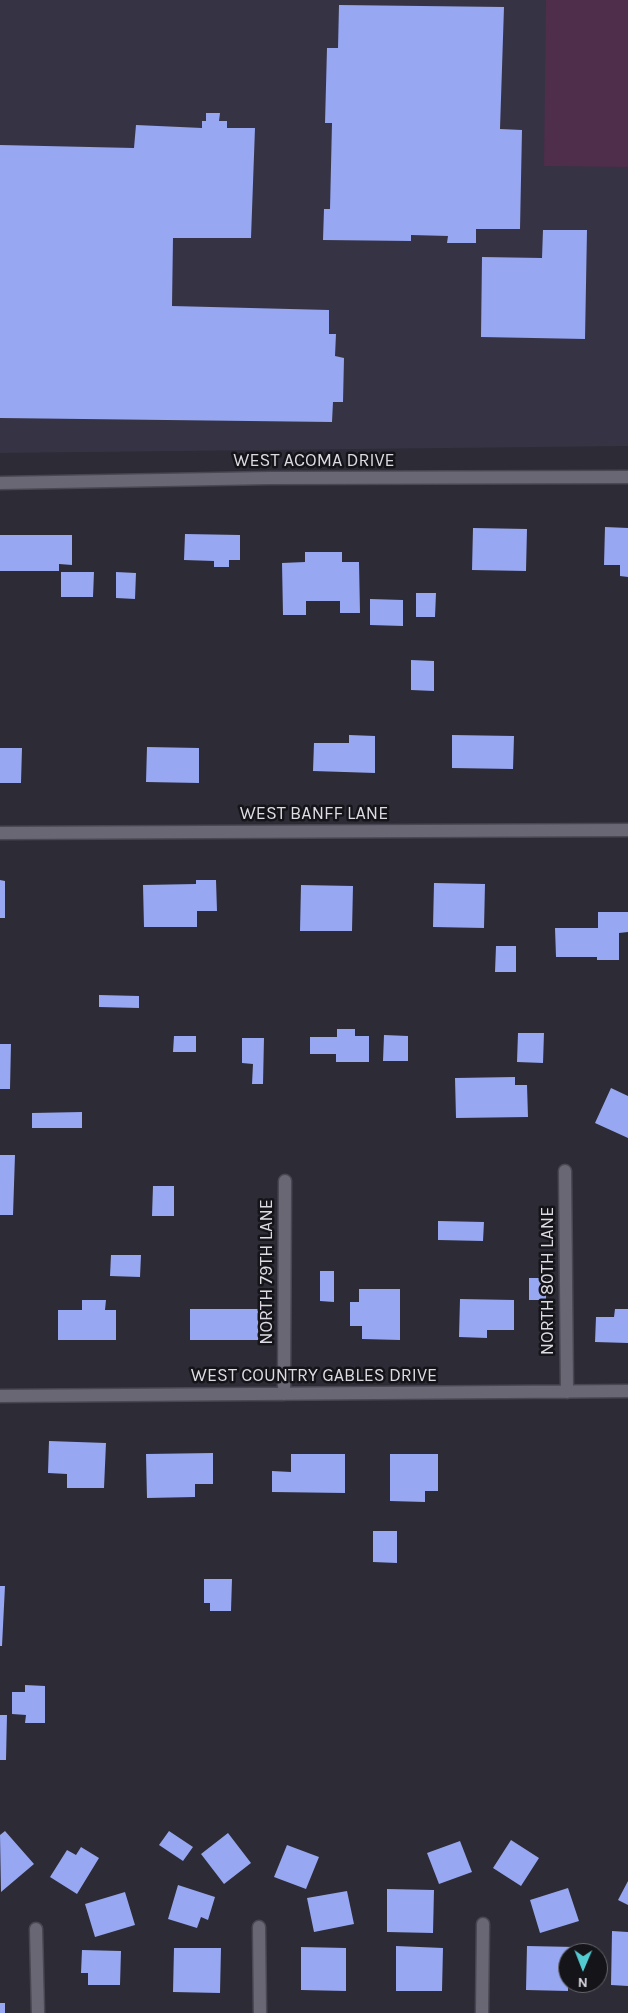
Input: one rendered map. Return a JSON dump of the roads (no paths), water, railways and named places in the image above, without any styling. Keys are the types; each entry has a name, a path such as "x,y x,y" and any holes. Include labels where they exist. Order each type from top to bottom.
{"street":[{"name":"WEST ACOMA DRIVE","path":"0,483 270,478 628,477"},
{"name":"WEST BANFF LANE","path":"0,833 628,830"},
{"name":"NORTH 80TH LANE","path":"565,1171 567,1392"},
{"name":"NORTH 79TH LANE","path":"284,1394 285,1181"},
{"name":"WEST COUNTRY GABLES DRIVE","path":"0,1396 628,1391"},
{"path":"482,2013 483,1924"},
{"path":"36,1928 38,2013"},
{"path":"259,1928 260,2013"}]}
